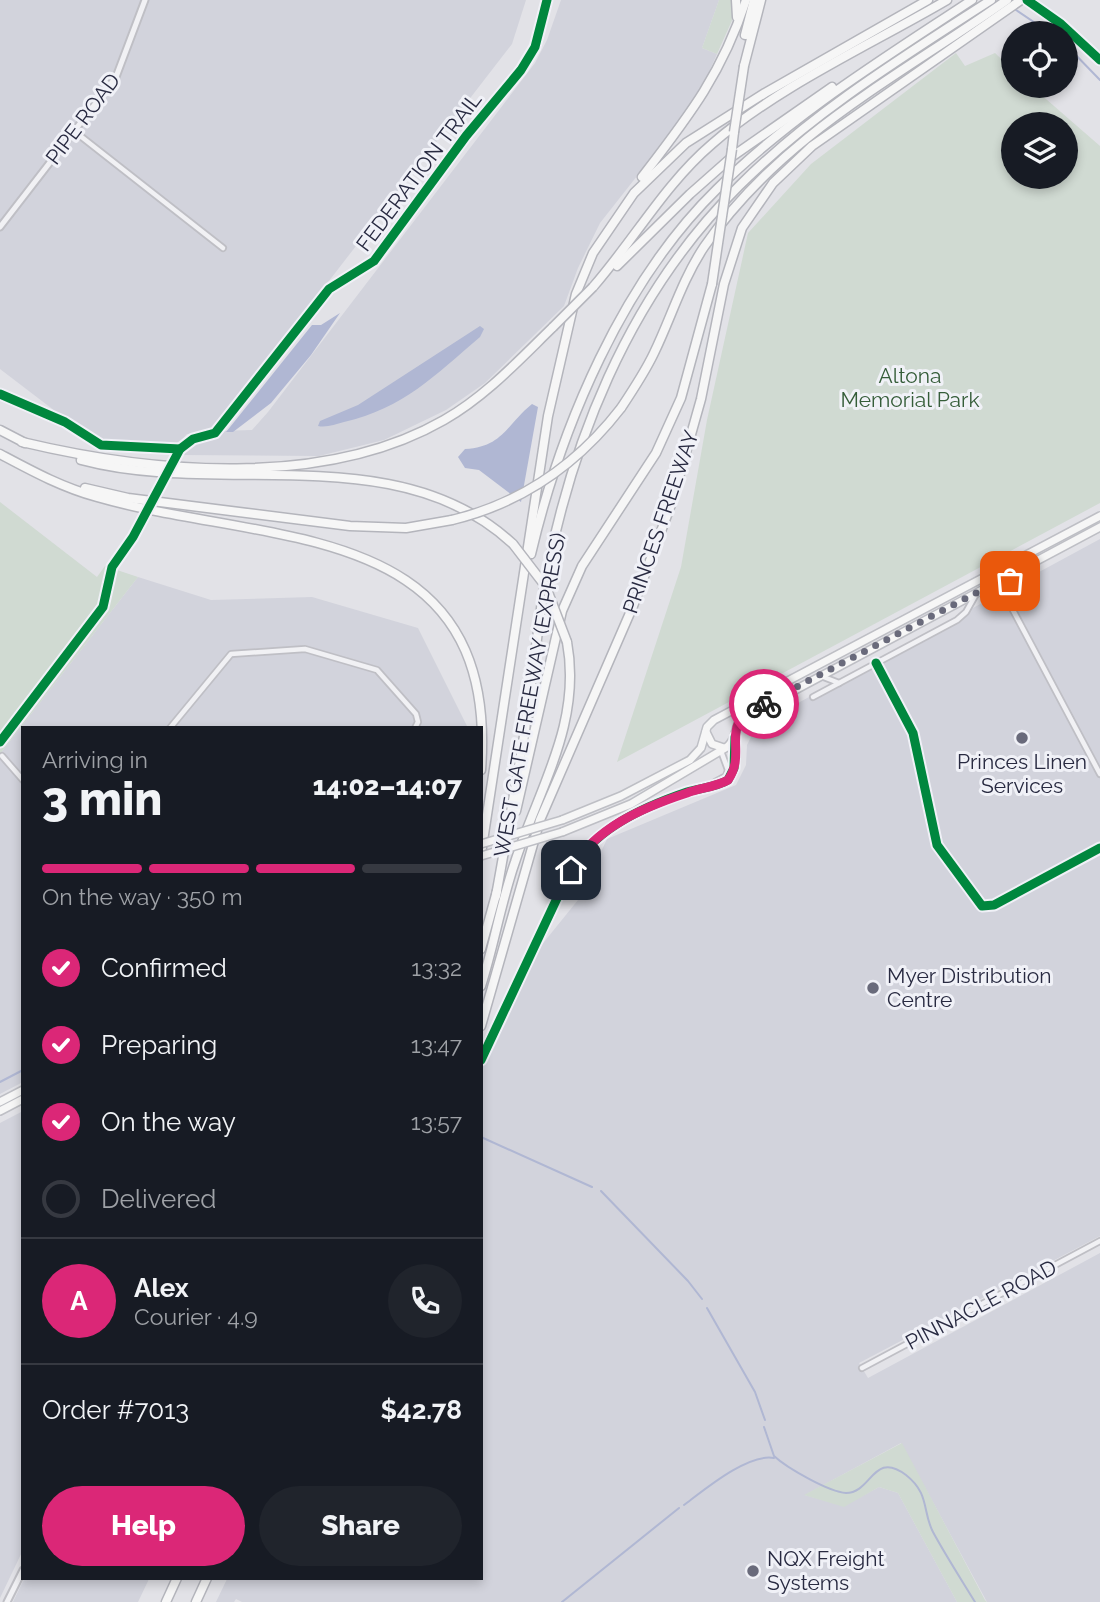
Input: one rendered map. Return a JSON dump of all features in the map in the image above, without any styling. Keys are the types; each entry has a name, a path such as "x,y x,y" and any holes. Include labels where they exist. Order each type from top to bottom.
{"highway":[{"path":"736,0 737,24"},
{"path":"483,844 553,391 576,294 593,253 617,209 705,92 746,0"},
{"path":"744,66 743,49 754,0"},
{"path":"483,942 562,611 582,566 640,479 677,408 697,349 712,284 744,66 761,0"},
{"path":"593,253 634,193 687,143 720,120 928,0"},
{"path":"593,287 671,187 711,144 763,106 947,0"},
{"name":"WEST GATE FREEWAY (EXPRESS)","path":"516,621 536,534 576,409 624,314 681,229 715,191 782,131 882,57 972,0"},
{"name":"WEST GATE FREEWAY (EXPRESS)","path":"496,895 525,729 543,599 556,534 598,398 632,330 682,251 719,206 759,166 867,81 991,0"},
{"path":"803,139 945,51 1007,0"},
{"path":"13,461 87,488 156,502 350,526 406,528 452,520 503,505 543,482 573,460 621,408 654,354 689,270 744,194 803,139 982,22 1021,0"},
{"name":"PRINCES FREEWAY","path":"483,1019 540,820 643,582 672,502 701,399 724,284 742,228 773,183 798,158 945,51"},
{"path":"22,442 96,458 271,468 324,462 384,446 445,419 498,380 733,156 799,108 882,57"},
{"path":"0,430 22,442 94,463 131,468 339,479 416,488 468,509 513,544 546,587 567,642 572,678 566,725 514,863 483,979"},
{"path":"0,454 46,480 98,497 339,547 397,574 428,599 464,650 482,710 482,726"},
{"path":"166,1602 176,1580"},
{"path":"196,1602 206,1580"}],"main road":[{"path":"483,843 562,820 621,796 690,760 701,748 713,720 1100,516"},
{"path":"483,854 562,832 640,799 719,749 729,746 738,723 747,712 821,676 1100,527"},
{"path":"1021,557 1027,566"},
{"path":"993,573 997,582"},
{"path":"713,720 729,723 735,736"},
{"path":"706,732 709,742 719,749"},
{"path":"0,1102 21,1091"},
{"path":"0,1111 21,1100"}],"street":[{"name":"PIPE ROAD","path":"0,227 116,77 145,0"},
{"path":"74,131 223,248"},
{"path":"1006,598 1009,582 1027,566"},
{"path":"997,582 1100,774"},
{"path":"813,697 960,618 977,592"},
{"path":"172,726 231,654 305,649 377,670 416,714 416,726"},
{"path":"877,663 913,733 937,845 982,906 994,905 1100,849"},
{"path":"821,676 835,683 843,681"},
{"path":"483,1056 567,877 584,851 604,832 635,814 724,782 731,776 734,768 735,736"},
{"path":"708,786 723,778 728,771 728,763 719,749"},
{"path":"2,757 21,778"},
{"name":"PINNACLE ROAD","path":"862,1368 1100,1241"},
{"path":"7,1602 21,1574"}],"shaded area":[{"path":"0,0 526,0 512,44 210,432 187,434 177,445 124,445 93,440 0,369"},
{"path":"561,0 719,0 702,48 717,54 702,88 678,124 600,223 578,268 564,306 485,383 446,410 384,440 319,456 179,455 188,443 210,439 219,431 252,430 268,412 535,63 547,40"},
{"path":"1100,539 1100,1236 859,1363 868,1378 1100,1253 1100,1602 987,1602 901,1443 805,1495 844,1506 879,1487 898,1493 957,1602 242,1602 236,1599 234,1602 216,1602 227,1580 483,1580 483,1066 540,947 578,900 607,839 736,785 746,765 747,745 755,729 763,722"},
{"path":"138,577 211,600 312,597 418,628 467,726 22,726"},
{"path":"21,727 21,1083 0,1094 0,754"},
{"path":"21,1112 21,1554 0,1598 0,1123"},
{"path":"23,1580 149,1580 138,1602 13,1602"}],"green space":[{"path":"719,0 734,0 734,16 717,54 702,48"},
{"name":"Altona Memorial Park","path":"956,53 965,66 995,53 1001,59 1001,98 1045,98 1061,112 1001,112 1001,189 1078,189 1078,127 1100,146 1100,503 617,762 681,567 707,420 748,233 811,164"},
{"path":"0,502 97,577 105,566 138,577 0,754"},
{"path":"902,1443 987,1602 957,1602 898,1493 879,1487 844,1507 804,1495"}],"water":[{"path":"340,313 311,355 271,403 233,432 226,432 312,325 321,325"},
{"path":"480,326 484,329 480,337 433,377 401,399 365,416 331,426 318,426 320,421 358,405"},
{"path":"532,404 538,407 521,502 479,470 465,468 458,457 465,449 488,444 503,434"}],"waterway":[{"path":"1013,8 1032,21"},
{"path":"1078,57 1100,80"},
{"path":"0,1082 21,1071"},
{"path":"483,1138 592,1187"},
{"path":"601,1191 702,1299"},
{"path":"707,1308 755,1392 765,1420"},
{"path":"764,1427 774,1456 808,1479 839,1492 855,1491 886,1467 906,1475 919,1489 933,1532 975,1602"},
{"path":"684,1505 739,1467 763,1458 774,1458"},
{"path":"562,1602 679,1508"}],"cycle path":[{"name":"FEDERATION TRAIL","path":"0,742 103,607 112,567 133,537 180,449 193,439 215,433 329,289 374,261 466,136 521,70 535,47 547,0"},
{"path":"1027,0 1061,24 1100,60"},
{"path":"0,394 65,422 101,445 180,449"},
{"path":"876,663 913,733 937,845 982,906 994,905 1100,848"},
{"path":"483,1056 577,861 603,834 634,814 669,798 728,780 734,768 735,737"}],"way so far":[{"path":"764,704 997,582 1006,598 1010,581"}],"place":[{"name":"Princes Linen Services","path":"1022,738"},
{"name":"Myer Distribution Centre","path":"873,988"},
{"name":"NQX Freight Systems","path":"753,1571"}],"route":[{"path":"571,870 593,841 619,823 674,797 728,780 734,768 734,737 738,723 751,709 764,704"}]}
